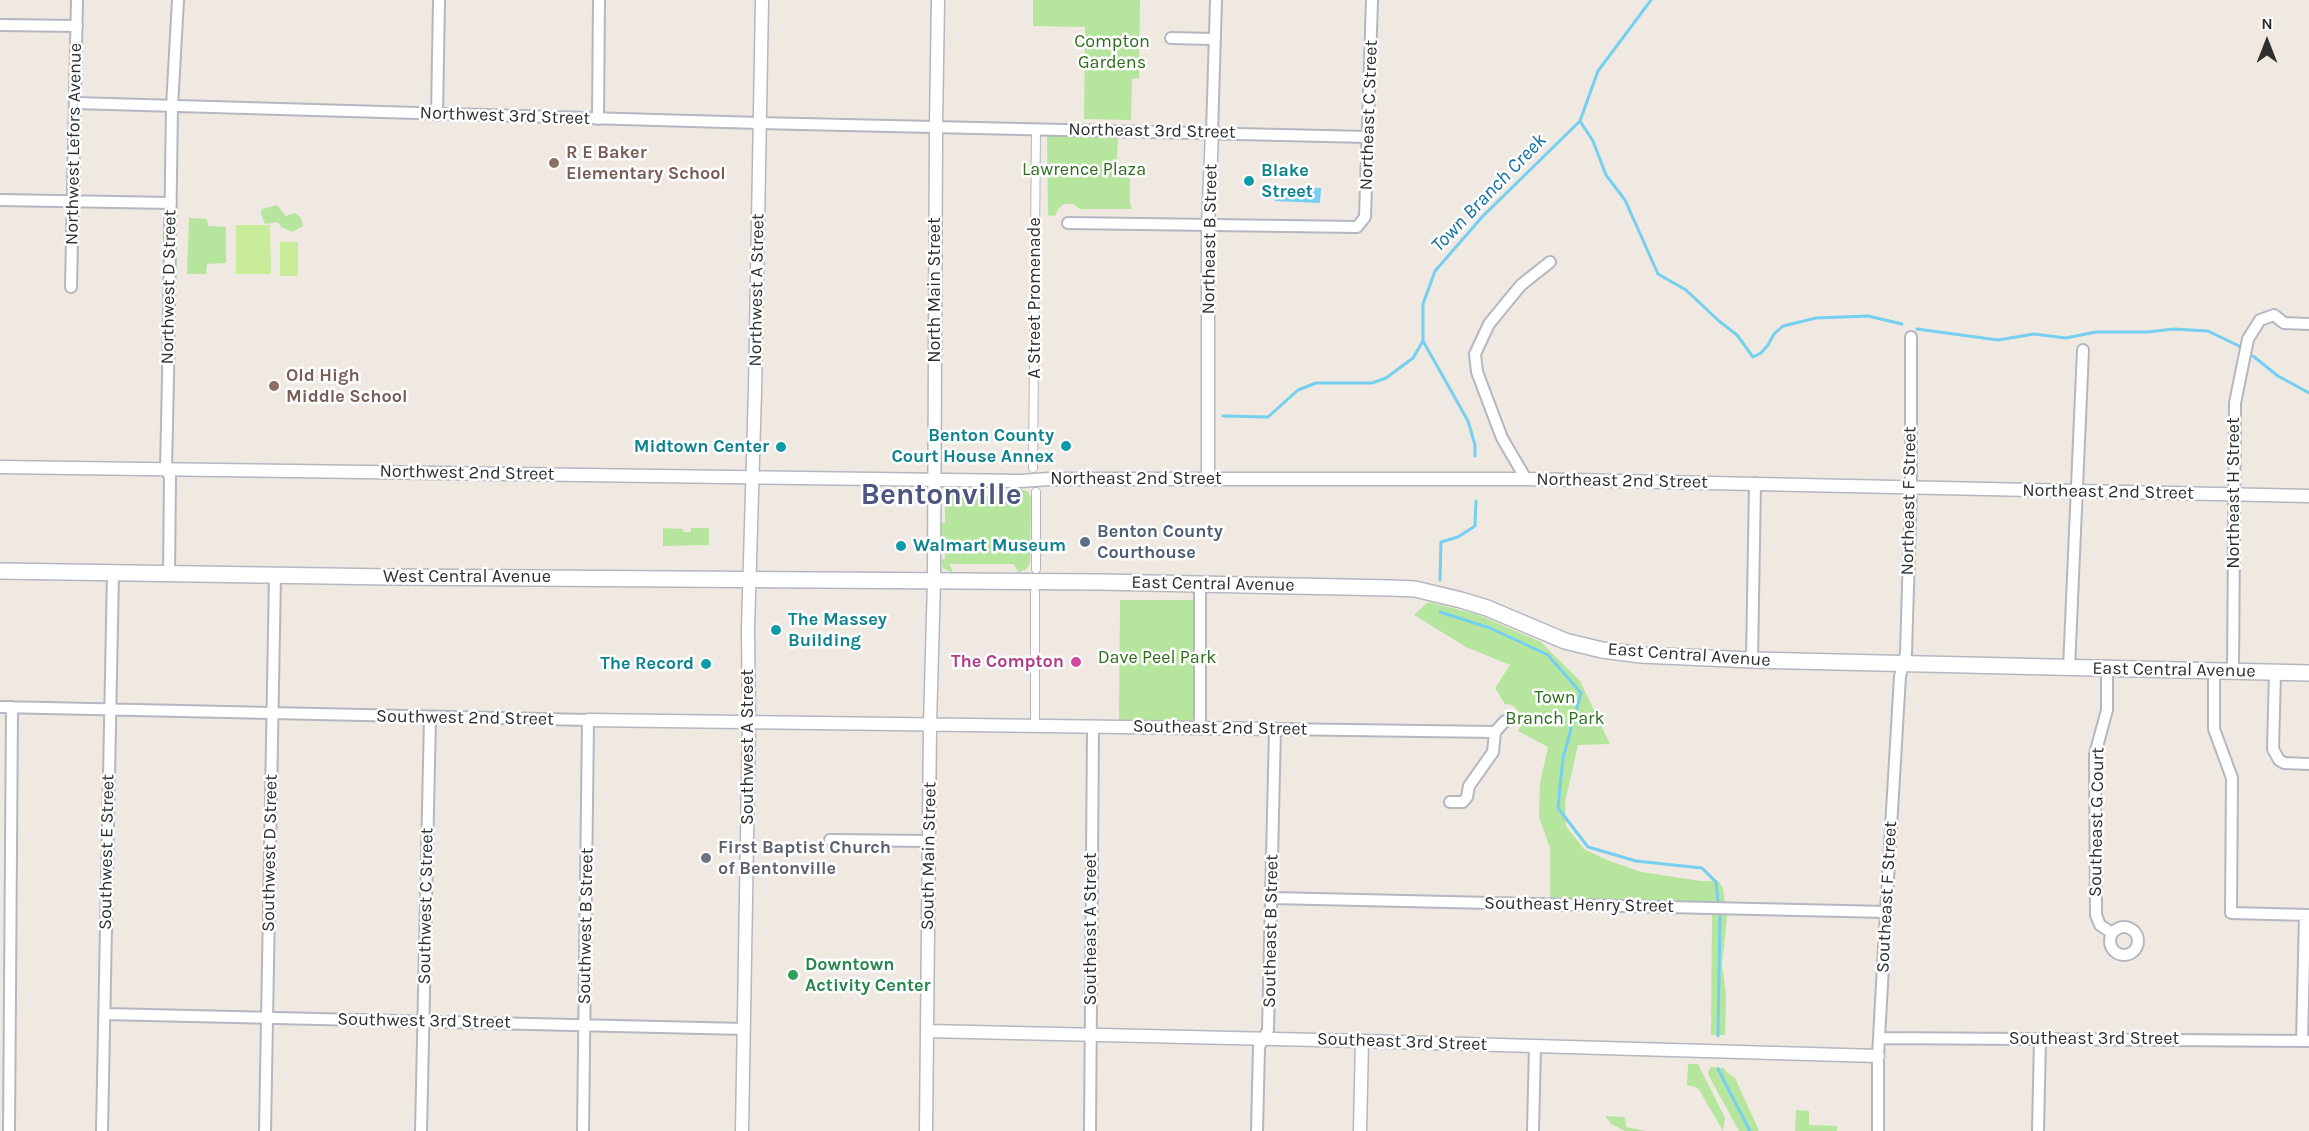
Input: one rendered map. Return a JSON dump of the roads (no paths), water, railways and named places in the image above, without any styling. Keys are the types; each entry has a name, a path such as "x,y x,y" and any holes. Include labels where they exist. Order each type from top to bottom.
{"main road":[{"name":"West Central Avenue","path":"0,571 934,581"},
{"name":"East Central Avenue","path":"934,581 1411,589 1488,608 1565,641 1602,650 1662,656 2309,673"}],"street":[{"name":"Northwest Lefors Avenue","path":"71,287 77,0"},
{"name":"Northwest D Street","path":"169,573 170,477 166,469 172,107 178,0"},
{"path":"437,115 439,0"},
{"path":"598,119 599,0"},
{"name":"Northwest A Street","path":"750,579 762,0"},
{"name":"North Main Street","path":"934,581 938,0"},
{"name":"Northeast B Street","path":"1208,478 1208,225 1216,0"},
{"name":"Northeast C Street","path":"1208,225 1357,227 1365,217 1372,0"},
{"path":"0,25 76,26"},
{"path":"1171,38 1214,39"},
{"name":"Northwest 3rd Street","path":"75,103 437,115 936,126"},
{"name":"Northeast 3rd Street","path":"936,126 1368,137"},
{"name":"A Street Promenade","path":"1033,468 1036,129"},
{"path":"0,200 171,203"},
{"path":"1068,223 1208,225"},
{"path":"1526,479 1502,438 1477,372 1475,354 1495,316 1521,285 1550,262"},
{"name":"Northeast H Street","path":"2233,671 2235,404 2248,339 2260,320 2274,315 2284,323 2309,324"},
{"name":"Northeast F Street","path":"1904,664 1911,487 1911,337"},
{"path":"2069,668 2083,351"},
{"name":"Northwest 2nd Street","path":"0,467 935,479"},
{"name":"Northeast 2nd Street","path":"935,479 1020,481 1208,478 1526,479 2309,496"},
{"path":"1752,660 1755,483"},
{"path":"1036,492 1036,569"},
{"name":"Southwest E Street","path":"102,1131 113,572"},
{"name":"Southwest D Street","path":"265,1131 275,575"},
{"name":"Southwest A Street","path":"742,1131 750,579"},
{"name":"South Main Street","path":"926,1131 930,725 934,581"},
{"path":"1200,584 1200,728"},
{"path":"1035,592 1035,726"},
{"name":"Southeast F Street","path":"1878,1131 1878,1056 1886,912 1900,676 1904,664"},
{"name":"Southeast G Court","path":"2107,669 2107,710 2095,754 2096,915 2100,925 2112,933"},
{"path":"2214,671 2214,729 2232,778 2231,913 2307,915 2305,1041"},
{"path":"2275,672 2273,749 2279,760 2284,763 2309,764"},
{"name":"Southwest 2nd Street","path":"0,707 930,725"},
{"path":"9,1131 12,707"},
{"name":"Southwest C Street","path":"421,1131 430,717"},
{"name":"Southwest B Street","path":"583,1131 588,720"},
{"path":"1450,802 1463,802 1467,797 1469,786 1493,753 1495,732 1505,721"},
{"name":"Southeast 2nd Street","path":"930,725 1495,732"},
{"name":"Southeast A Street","path":"1090,1131 1094,727"},
{"name":"Southeast B Street","path":"1257,1131 1259,1047 1268,1030 1275,729"},
{"path":"830,840 929,842"},
{"name":"Southeast Henry Street","path":"1272,898 1886,912"},
{"name":"Southwest 3rd Street","path":"105,1014 744,1029"},
{"name":"Southeast 3rd Street","path":"927,1031 1878,1056"},
{"name":"Southeast 3rd Street","path":"1879,1038 2305,1041"},
{"path":"2038,1131 2040,1039"},
{"path":"1360,1131 1362,1041"},
{"path":"1533,1131 1535,1046"}],"water":[{"path":"1275,186 1321,188 1320,203 1275,201"}],"waterway":[{"name":"Town Branch Creek","path":"1475,456 1475,445 1468,421 1423,341 1423,304 1435,271 1483,216 1580,121 1598,71 1651,0"},
{"path":"1580,121 1593,141 1606,175 1625,200 1658,274 1686,290 1737,335 1753,357 1761,353 1774,334 1783,326 1816,318 1868,316 1902,324"},
{"path":"1917,329 1998,340 2034,334 2066,338 2096,332 2148,332 2173,329 2208,331 2239,346"},
{"path":"1223,416 1268,417 1298,390 1316,383 1372,383 1386,378 1413,358 1423,341"},
{"path":"2253,356 2278,376 2309,393"},
{"name":"Town Branch Creek","path":"1440,580 1441,542 1458,537 1475,526 1476,501"},
{"name":"Town Branch Creek","path":"1440,612 1490,628 1548,655 1581,693 1563,758 1558,808 1588,847 1636,861 1702,868 1716,882 1718,901"},
{"name":"Town Branch Creek","path":"1718,1036 1720,917"},
{"name":"Town Branch Creek","path":"1718,1069 1750,1131"}],"place":[{"name":"R E Baker Elementary School","path":"554,163"},
{"name":"Blake Street","path":"1249,181"},
{"name":"Old High Middle School","path":"274,386"},
{"name":"Benton County Court House Annex","path":"1066,446"},
{"name":"Midtown Center","path":"781,447"},
{"name":"Benton County Courthouse","path":"1085,542"},
{"name":"Walmart Museum","path":"901,546"},
{"name":"The Massey Building","path":"776,630"},
{"name":"The Compton","path":"1076,662"},
{"name":"The Record","path":"706,664"},
{"name":"First Baptist Church of Bentonville","path":"706,858"},
{"name":"Downtown Activity Center","path":"793,975"}],"district":[{"name":"Bentonville","path":"941,495"}],"park label":[{"name":"Compton Gardens","path":"1112,52"},
{"name":"Lawrence Plaza","path":"1084,170"},
{"name":"Dave Peel Park","path":"1157,658"},
{"name":"Town Branch Park","path":"1555,708"}]}
